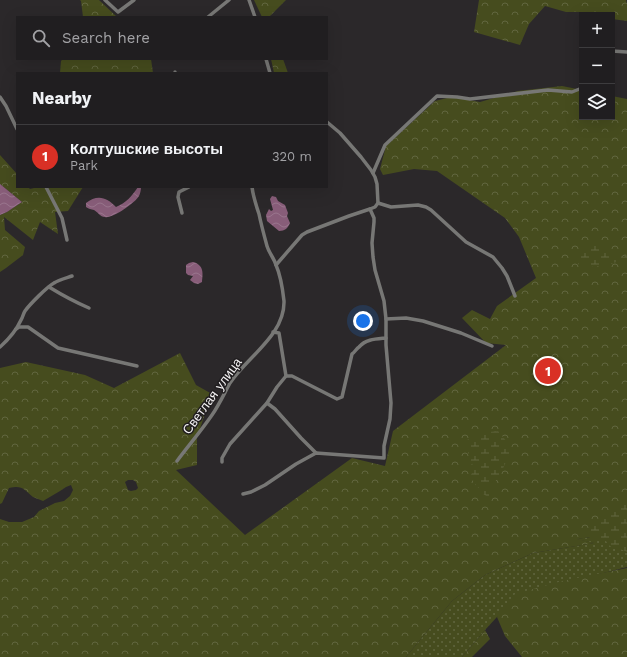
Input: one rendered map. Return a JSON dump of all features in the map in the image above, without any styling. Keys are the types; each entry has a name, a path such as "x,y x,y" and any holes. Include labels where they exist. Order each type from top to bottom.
{"street":[{"path":"105,0 118,12 134,0"},
{"path":"209,16 229,0"},
{"path":"249,0 255,16"},
{"path":"615,51 627,52"},
{"path":"266,60 270,71"},
{"path":"373,173 385,145 437,96 470,99 548,90 572,92 579,89"},
{"path":"0,97 16,127"},
{"path":"276,265 302,235 348,216 370,210 378,203 377,184 373,173 348,142 328,123"},
{"path":"47,188 62,218 67,240"},
{"path":"182,213 178,197 179,192 188,188"},
{"name":"Светлая улица","path":"177,461 221,402 230,383 240,370 258,352 273,332 281,318 283,310 282,292 276,265 267,246 252,188"},
{"path":"378,203 391,207 418,205 431,210 466,242 493,258 504,272 515,296"},
{"path":"243,494 265,485 296,464 316,453 384,458 384,446 390,419 391,403 386,348 386,319 384,301 375,270 373,257 372,243 374,218 370,210"},
{"path":"0,347 8,340 16,329 25,312 44,291 55,282 72,276"},
{"path":"49,287 89,308"},
{"path":"386,319 406,318 423,321 492,346"},
{"path":"16,329 19,327 28,327 58,348 137,366"},
{"path":"273,332 279,333 286,376"},
{"path":"222,462 222,458 230,444 267,403 277,386 286,376 292,376 337,399 342,397 352,354 358,347 368,340 386,338"},
{"path":"267,403 275,409 300,438 316,453"}],"green space":[{"path":"80,0 99,0 116,16 83,16"},
{"path":"254,0 286,0 270,16 262,16"},
{"path":"479,0 626,0 627,4 627,21 615,19 615,12 566,12 545,6 529,24 520,45 474,32"},
{"path":"151,60 153,72 60,72 61,61"},
{"path":"271,60 283,60 288,72 274,72"},
{"path":"562,86 579,89 579,120 615,120 615,97 627,99 627,530 577,539 595,543 533,553 485,575 452,601 406,657 0,657 0,519 9,522 22,522 34,517 39,511 55,503 64,501 70,496 73,490 71,485 43,501 33,497 20,487 14,487 9,488 2,503 0,504 0,368 26,362 85,375 114,388 180,353 196,385 212,394 197,437 197,465 176,470 245,535 352,458 385,466 393,431 506,345 486,343 462,318 472,310 490,319 497,306 536,278 519,237 505,218 437,171 414,169 383,175 380,169 386,146 435,101 451,97 480,102 518,91","holes":["128,480 133,480 136,482 138,488 136,490 128,490 125,482"]},
{"path":"0,155 16,173 16,188 82,188 68,211 55,212 58,234 40,222 33,240 4,217 5,230 25,247 23,255 0,272 0,215 22,202 0,184"},
{"path":"591,242 596,242 600,247 614,254 624,257 627,255 627,265 622,260 605,266 591,267 579,265 575,258 578,255 583,254"},
{"path":"498,431 507,442 510,453 500,475 489,490 490,496 488,497 480,492 473,480 471,475 474,469 464,441 489,432"},
{"path":"627,504 627,552 613,548 606,541 590,539 588,532 589,527 608,510"},
{"path":"627,530 627,567 517,595 462,657 406,657 452,601 485,575 533,553 594,543 575,539"},
{"path":"627,568 627,657 522,657 505,636 497,617 499,612 515,594 562,581"},
{"path":"485,630 490,639 472,657 462,657"}],"water":[{"path":"0,184 22,202 0,215"},
{"path":"137,188 141,188 137,199 133,203 113,216 103,217 94,210 86,207 86,203 90,200 94,198 102,198 109,201 116,207 128,199"},
{"path":"272,196 276,197 278,201 285,205 290,223 285,230 279,231 267,221 266,215 269,209 271,211 273,210 270,199"},
{"path":"193,262 197,263 202,270 202,282 198,284 190,280 193,276 186,273 186,265"}],"place":[{"name":"Колтушские высоты","path":"548,371"}]}
